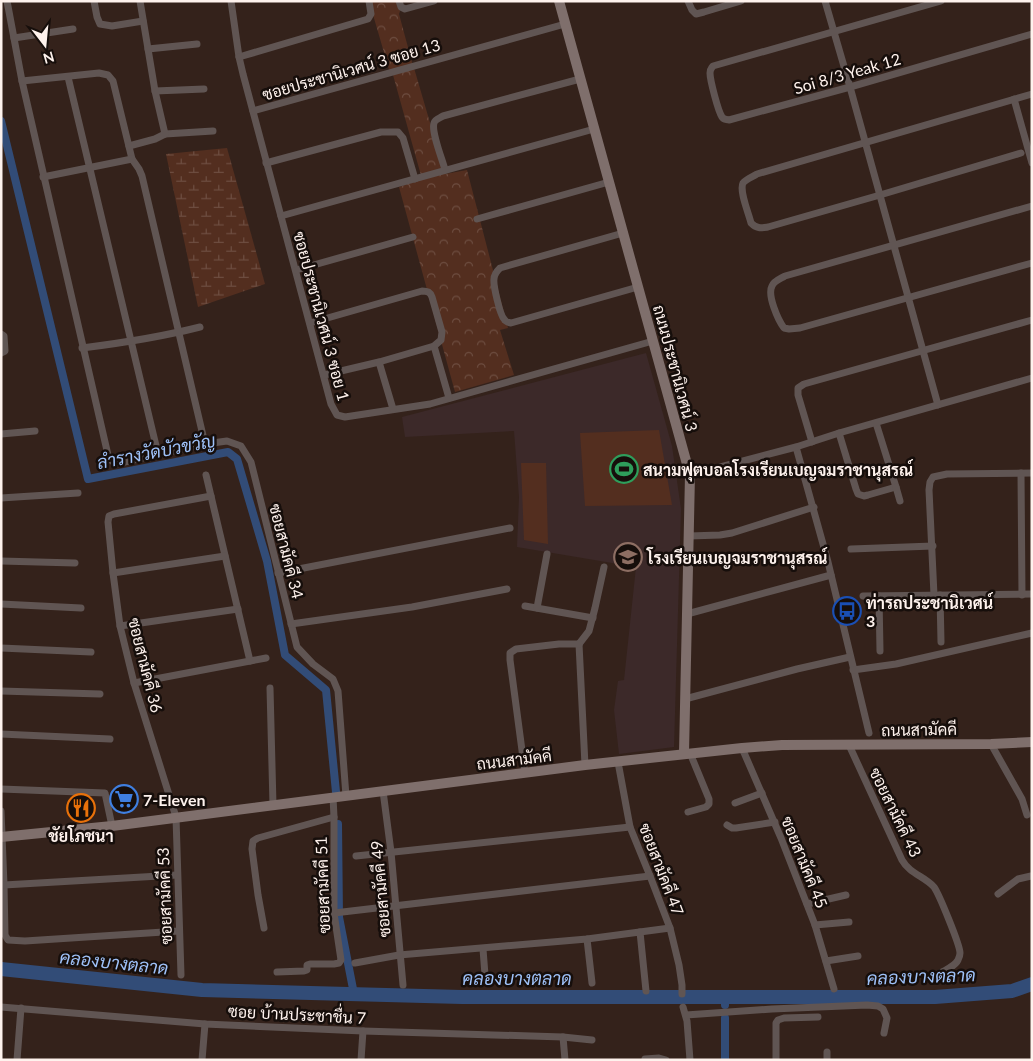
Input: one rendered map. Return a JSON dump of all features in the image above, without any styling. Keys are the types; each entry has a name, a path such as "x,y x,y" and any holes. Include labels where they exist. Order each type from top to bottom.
{"main road":[{"name":"ถนนประชานิเวศน์ 3","path":"559,1 690,475 685,699 687,753"},
{"name":"ถนนสามัคคี","path":"2,837 112,826 687,753 782,745 991,744 1032,742"}],"street":[{"path":"7,1 22,82 82,348 131,342 200,326"},
{"path":"94,1 100,24 112,26 143,21"},
{"path":"140,1 155,91 165,134"},
{"path":"239,57 368,19 371,14 369,1"},
{"path":"399,1 401,7 405,9 434,1"},
{"path":"688,1 696,14 741,1"},
{"path":"825,1 938,405"},
{"path":"834,32 941,1"},
{"name":"ซอยประชานิเวศน์ 3 ซอย 13","path":"234,2 239,57 253,111 565,24"},
{"path":"14,38 73,29"},
{"name":"Soi 8/3 Yeak 12","path":"834,32 713,66 710,74 722,117 729,120 1032,34"},
{"path":"148,49 197,44"},
{"path":"22,82 99,73 108,75 113,81 132,159 142,176 205,444"},
{"path":"68,76 158,454"},
{"path":"445,170 434,132 436,120 443,116 580,78"},
{"path":"155,91 204,89"},
{"path":"1021,153 768,228 755,227 751,223 742,190 743,184 747,179 757,174 1032,94"},
{"path":"1014,99 1032,163"},
{"name":"ซอยประชานิเวศน์ 3 ซอย 1","path":"253,111 331,404 337,415 345,417 430,404 653,341"},
{"path":"281,216 594,129"},
{"path":"129,146 155,139 165,134 213,131"},
{"path":"266,163 381,132 398,132 404,138 414,179"},
{"path":"43,176 132,159"},
{"path":"478,219 609,182"},
{"path":"1032,206 785,276 776,281 772,286 770,294 780,323 784,328 800,328 1032,263"},
{"path":"623,233 500,268 494,278 497,298 502,316 512,323 638,287"},
{"path":"296,270 413,237"},
{"path":"310,323 422,291 430,292 437,315 442,336 441,340 434,346 324,375"},
{"path":"812,442 798,395 798,388 804,384 1032,320"},
{"path":"1,334 4,336 5,351 1,353"},
{"path":"434,346 449,398"},
{"name":"ซอยสามัคคี 34","path":"82,348 105,447 112,461 120,463 205,444 227,442 241,446 251,462 297,647 313,664 333,678 338,692 346,796"},
{"path":"379,362 393,409"},
{"path":"690,475 796,447 1032,378"},
{"path":"876,423 900,501"},
{"path":"1,434 36,431"},
{"path":"840,433 858,494 864,496 896,487"},
{"path":"796,447 814,507 869,733"},
{"path":"1022,473 1022,595"},
{"path":"941,642 929,490 933,476 947,474 1032,473"},
{"path":"206,475 250,661"},
{"path":"1,498 78,493"},
{"name":"ซอยสามัคคี 36","path":"176,817 134,682 120,626 108,522 109,516 120,512 211,496"},
{"path":"689,536 732,533 814,507"},
{"path":"278,573 510,528"},
{"path":"852,549 933,546"},
{"path":"537,608 547,554"},
{"path":"113,573 225,556"},
{"path":"1,561 75,563"},
{"path":"585,765 578,644 589,631 604,567"},
{"path":"687,614 831,575"},
{"path":"291,624 412,607 507,588"},
{"path":"863,596 1032,594"},
{"path":"879,596 880,651"},
{"path":"1,604 82,608"},
{"path":"525,606 593,618"},
{"path":"120,626 238,608"},
{"path":"853,670 896,664 1032,633"},
{"path":"525,774 510,652 559,644 578,644"},
{"path":"1,648 92,652"},
{"path":"685,699 850,657"},
{"path":"134,682 266,658"},
{"path":"270,688 273,806"},
{"path":"1,691 100,694"},
{"path":"1,734 110,739"},
{"path":"991,744 1022,799 1027,815"},
{"name":"ซอยสามัคคี 43","path":"849,745 902,860 910,870 934,887 958,944 960,952 958,960 954,965 928,978"},
{"name":"ซอยสามัคคี 45","path":"742,748 775,822 807,904 834,989"},
{"path":"687,753 709,799 709,804 706,807 688,812"},
{"name":"ซอยสามัคคี 47","path":"618,762 630,827 670,928 676,952 682,994"},
{"path":"1,789 105,793 112,826"},
{"name":"ซอยสามัคคี 49","path":"383,791 391,852 403,985"},
{"path":"736,803 762,793"},
{"name":"ซอยสามัคคี 51","path":"277,972 304,971 307,970 307,965 310,964 334,964 341,960 337,912 333,797"},
{"path":"1,811 5,935 8,940 26,941 179,931"},
{"name":"ซอยสามัคคี 53","path":"176,817 181,975"},
{"path":"264,928 258,896 252,842 258,838 334,817"},
{"path":"727,825 736,828 775,822"},
{"path":"356,856 630,827"},
{"path":"4,885 177,875"},
{"path":"337,912 650,876"},
{"path":"998,894 1018,879 1032,876"},
{"path":"807,904 846,895"},
{"path":"815,925 849,922"},
{"path":"355,963 400,956 587,939 670,928"},
{"path":"640,932 646,991"},
{"path":"587,939 592,983"},
{"path":"483,949 485,975"},
{"path":"826,961 858,956"},
{"path":"686,1015 762,1009 867,1005 878,1006 883,1009 887,1018 884,1032"},
{"name":"ซอย บ้านประชาชื่น 7","path":"1,1007 205,1024 563,1037 592,1040"},
{"path":"683,1007 686,1015 690,1060"},
{"path":"18,1060 21,1008"},
{"path":"776,1060 776,1023 778,1020 784,1018 818,1017"},
{"path":"202,1060 205,1024"},
{"path":"361,1060 363,1031"},
{"path":"563,1037 565,1060"},
{"path":"827,1052 827,1060"},
{"path":"645,1059 659,1058 666,1060"}],"shaded area":[{"name":"โรงเรียนเบญจมราชานุสรณ์","path":"646,353 672,446 681,509 674,747 619,754 614,710 618,681 624,680 636,567 517,547 519,497 514,431 405,437 402,417"}],"green space":[{"path":"369,1 397,1 413,66 390,73"},
{"path":"414,68 445,174 467,170 508,328 500,330 514,375 455,392 399,187 422,179 393,75"},
{"path":"227,148 265,284 198,307 166,154"},
{"name":"สนามฟุตบอลโรงเรียนเบญจมราชานุสรณ์","path":"659,430 672,505 585,506 580,433"},
{"path":"521,463 546,463 548,544 524,540"}],"waterway":[{"name":"ลำรางวัดบัวขวัญ","path":"1,121 88,479 228,452 237,459 267,561 285,655 326,690 336,792"},
{"name":"ลำรางวัดบัวขวัญ","path":"338,824 339,917 354,994"},
{"name":"คลองบางตลาด","path":"1,969 202,990 462,997 935,997 1012,991 1032,984"},
{"path":"725,997 725,1005"},
{"path":"725,1018 725,1060"}],"place":[{"name":"สนามฟุตบอลโรงเรียนเบญจมราชานุสรณ์","path":"624,469"},
{"name":"โรงเรียนเบญจมราชานุสรณ์","path":"628,557"},
{"name":"ท่ารถประชานิเวศน์ 3","path":"847,611"},
{"name":"7-Eleven","path":"124,799"},
{"name":"ชัยโภชนา","path":"81,808"}]}
